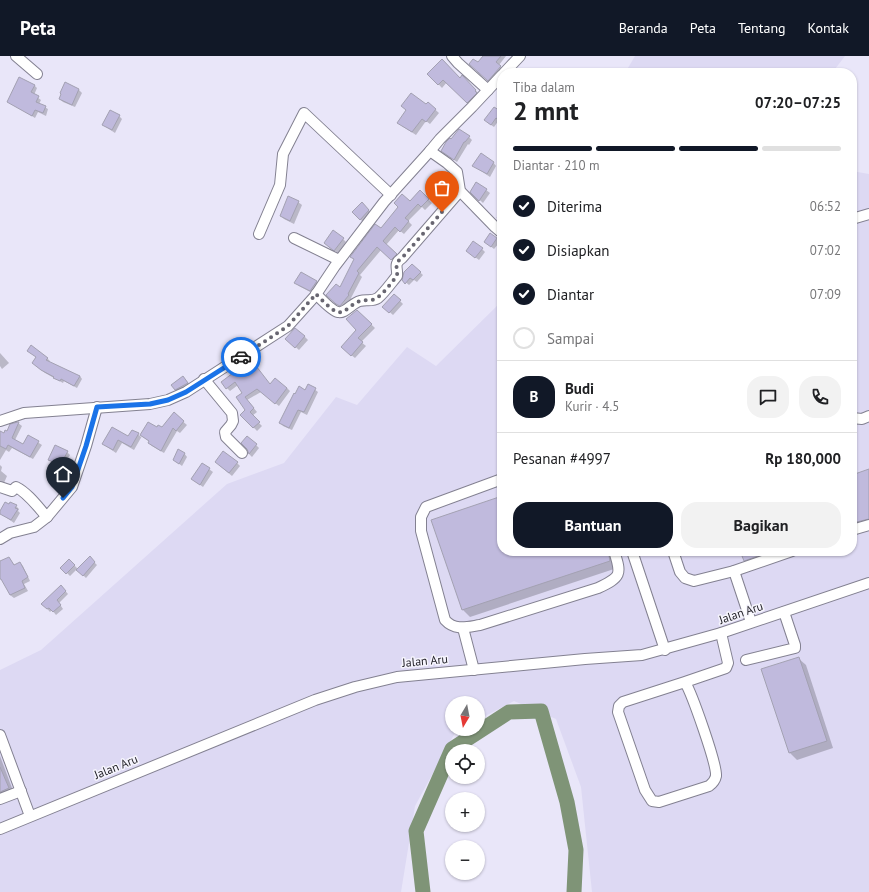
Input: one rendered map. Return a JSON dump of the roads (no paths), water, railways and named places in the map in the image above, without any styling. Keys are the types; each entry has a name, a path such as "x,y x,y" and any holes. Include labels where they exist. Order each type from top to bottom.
{"street":[{"path":"16,56 37,74"},
{"path":"452,56 488,90"},
{"path":"509,68 520,56"},
{"path":"0,421 24,413 150,404 168,400 186,392 204,379 268,341 288,326 316,294 357,235 391,195 440,138 497,80"},
{"path":"259,234 280,184 283,154 304,113 391,195"},
{"path":"430,151 457,172 460,190 497,228"},
{"path":"316,294 339,313 361,301 371,301 377,298 397,276 396,265 398,261 460,190"},
{"path":"857,218 869,214"},
{"path":"294,238 339,260"},
{"path":"204,379 232,413 233,420 225,432 226,437 242,453"},
{"path":"0,539 10,533 34,527 47,517 72,487 97,407"},
{"path":"857,418 862,419 869,416"},
{"path":"497,481 426,507 421,517 421,531 445,620 449,625 464,628 480,625 598,588 613,581 618,575 620,569 616,556"},
{"path":"0,487 12,491 16,487 29,497 47,517"},
{"path":"857,529 869,525"},
{"path":"634,556 665,650"},
{"path":"675,556 680,572 685,578 694,581 734,571 778,556"},
{"path":"734,571 751,622"},
{"name":"Jalan Aru","path":"0,829 315,700 355,688 397,677 642,655 665,650 721,633 869,583"},
{"path":"746,660 795,648 784,612"},
{"path":"464,628 474,670"},
{"path":"685,682 695,706 714,762 716,776 714,782 709,786 658,802 652,801 645,790 618,712 619,706 623,702 726,668 728,663 721,633"},
{"path":"0,735 30,816"},
{"path":"0,799 21,791"}],"waterway":[{"path":"423,892 416,831 452,749 509,712 541,711 567,802 576,850 574,892"}]}
